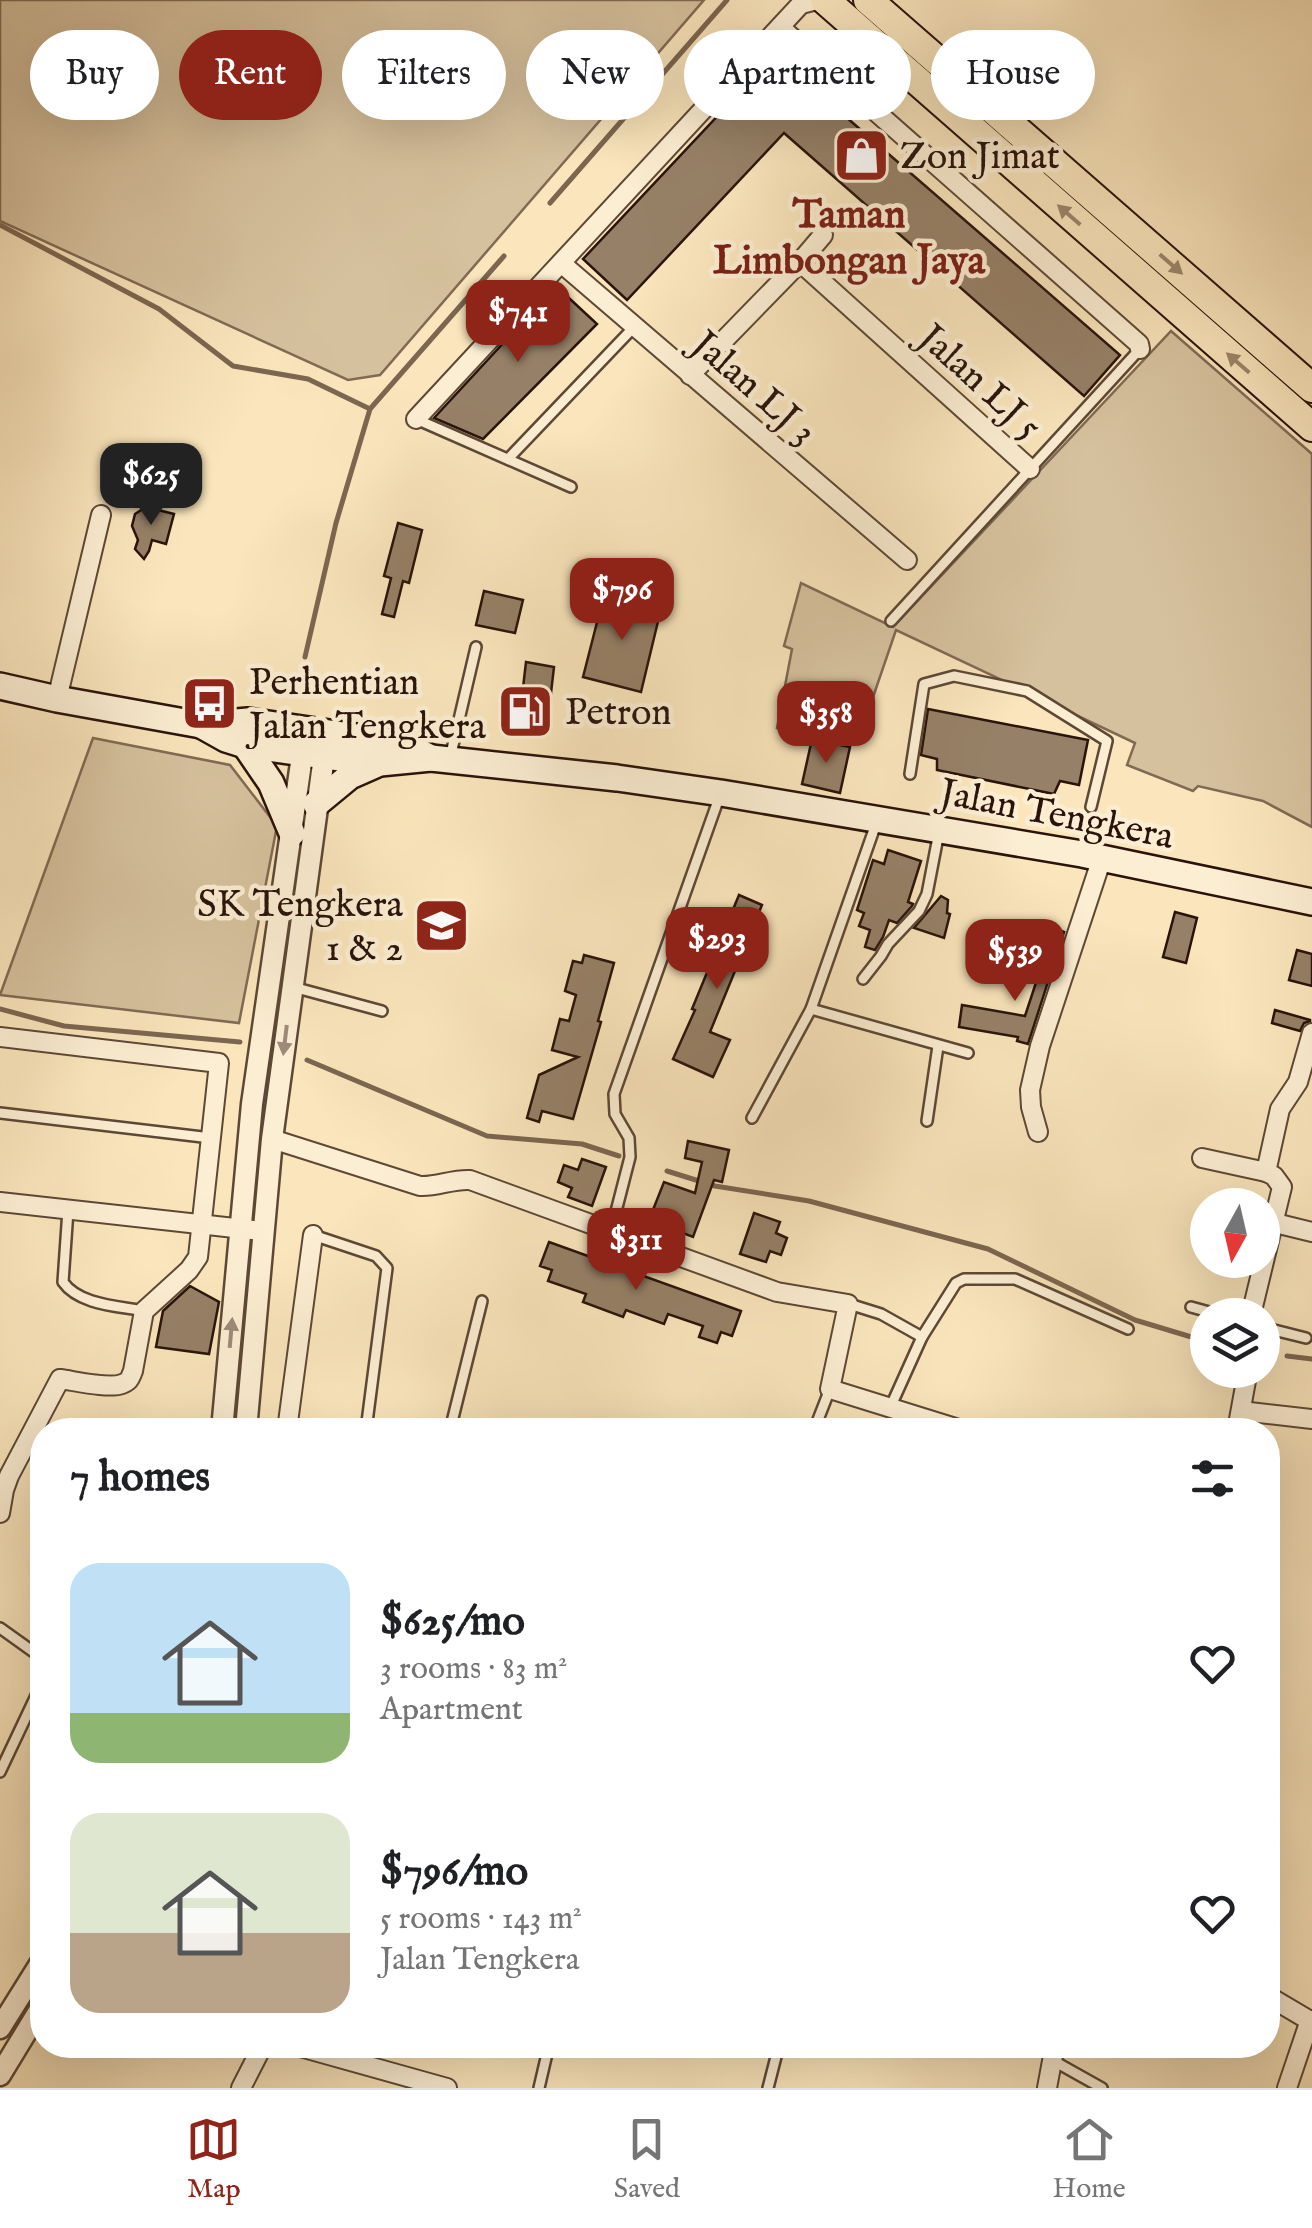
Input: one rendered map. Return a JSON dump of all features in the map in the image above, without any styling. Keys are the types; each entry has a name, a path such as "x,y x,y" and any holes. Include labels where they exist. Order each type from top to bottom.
{"main road":[{"path":"868,0 1312,388"},
{"path":"888,0 914,38"},
{"path":"811,1 1312,427"},
{"name":"Jalan Tengkera","path":"0,687 201,725 248,721 380,764 440,759 721,793 1102,858 1312,902"},
{"name":"Jalan Tengkera","path":"201,725 245,744 404,744 440,759"},
{"path":"245,744 271,783 292,833"},
{"path":"316,804 350,776 380,764"}],"street":[{"path":"416,419 780,27 811,1"},
{"path":"780,27 1139,344 1140,349"},
{"path":"690,375 822,236"},
{"name":"Jalan LJ 5","path":"800,262 1030,469"},
{"name":"Jalan LJ 3","path":"561,263 907,560"},
{"path":"57,699 101,515"},
{"path":"247,1418 272,1139 316,804 315,743"},
{"path":"223,1418 252,1104 292,833 315,743"},
{"path":"1038,1132 1030,1090 1040,1046 1102,858"},
{"path":"1266,1172 1280,1109 1298,1082 1312,1033"},
{"path":"0,1037 218,1063 198,1257 144,1311 129,1378 113,1385 60,1379 39,1418"},
{"path":"272,1139 420,1186 470,1180 776,1292 848,1304 830,1389 923,1418"},
{"path":"1202,1158 1274,1176 1282,1187 1280,1197"},
{"path":"0,1202 262,1232"},
{"path":"1280,1224 1312,1232"},
{"path":"289,1418 313,1235"},
{"path":"1239,1418 1245,1388"},
{"path":"1241,1411 1312,1419"},
{"path":"0,1513 9,1476 30,1436"},
{"path":"0,2028 30,1980"},
{"path":"1280,2003 1311,2021 1305,2058 1287,2088"},
{"path":"0,2075 30,2026"},
{"path":"241,2088 256,2058"},
{"path":"345,2058 447,2088"},
{"path":"1047,2088 1053,2058"}],"lane":[{"path":"508,458 634,326"},
{"path":"891,621 1140,349"},
{"path":"416,419 571,487"},
{"path":"440,759 476,647"},
{"path":"910,774 924,684 954,676 1027,691 1107,742 1092,807"},
{"path":"611,1232 630,1157 628,1138 615,1114 614,1094 721,793"},
{"path":"752,1118 811,1009 878,818"},
{"path":"864,980 895,935 919,911 927,894 940,829"},
{"path":"291,987 382,1010"},
{"path":"811,1009 968,1052"},
{"path":"927,1120 938,1046"},
{"path":"0,1113 211,1138"},
{"path":"68,1210 63,1282 70,1292 144,1311"},
{"path":"313,1235 376,1256 387,1268 368,1418"},
{"path":"890,1408 922,1337 956,1283 964,1279 1016,1279 1128,1328"},
{"path":"453,1418 482,1301"},
{"path":"848,1304 881,1314 922,1337"},
{"path":"1280,1331 1306,1338"},
{"path":"819,1418 830,1389"},
{"path":"0,1628 30,1649"},
{"path":"0,1772 30,1708"},
{"path":"539,2088 546,2058"},
{"path":"768,2088 776,2058"},
{"path":"1061,2058 1102,2088"}],"shaded area":[{"path":"0,0 704,0 664,46 664,30 526,30 526,120 600,120 380,375 348,380 0,221"},
{"path":"1171,331 1312,454 1312,827 1263,801 1198,786 1193,791 1127,765 1135,743 896,630 871,703 854,700 843,744 777,728 792,649 784,646 801,583 893,627"},
{"path":"93,738 230,765 277,826 239,1023 0,995"}],"building":[{"path":"714,120 849,120 1120,355 1084,396 784,133 627,300 583,259"},
{"path":"556,286 597,324 483,439 434,418"},
{"path":"146,507 174,514 166,544 152,540 144,559 135,549 138,540 132,526 135,514"},
{"path":"398,523 422,530 409,583 403,581 394,617 382,614 391,578 384,576"},
{"path":"484,591 523,600 515,633 476,625"},
{"path":"604,595 661,609 641,692 583,677"},
{"name":"Petron","path":"526,662 554,667 551,693 543,692 537,733 509,729 515,687 523,688"},
{"path":"928,709 1088,740 1079,785 1060,781 1054,794 937,770 937,759 921,755"},
{"path":"812,739 850,747 840,793 802,784"},
{"path":"888,850 921,861 908,902 912,906 897,923 889,920 875,950 865,947 870,930 859,926 864,913 857,910 873,860 884,864"},
{"path":"739,895 762,905 710,1032 730,1040 713,1077 673,1059"},
{"path":"941,896 948,900 950,914 944,938 914,928"},
{"path":"1175,912 1197,918 1186,963 1163,957"},
{"path":"1054,928 1064,932 1028,1044 1017,1041 1018,1037 959,1027 962,1005 1025,1016"},
{"path":"1297,950 1312,954 1312,986 1289,980"},
{"path":"584,955 614,963 598,1021 601,1022 573,1119 542,1111 539,1122 527,1118 539,1075 578,1057 552,1050 560,1019 569,1021 576,995 565,991 573,961 582,963"},
{"path":"1275,1010 1310,1021 1300,1031 1272,1023"},
{"path":"688,1141 729,1150 722,1182 714,1180 693,1237 649,1220 664,1182 695,1193 702,1162 685,1158"},
{"path":"582,1159 606,1167 592,1206 568,1197 572,1188 558,1182 564,1165 578,1170"},
{"path":"754,1213 780,1222 776,1233 787,1238 781,1255 770,1251 766,1262 740,1254"},
{"path":"549,1242 741,1311 732,1336 721,1332 717,1343 699,1337 703,1326 668,1314 664,1324 626,1310 623,1317 583,1302 586,1294 548,1281 552,1270 540,1266"},
{"path":"190,1286 219,1302 209,1354 156,1347 163,1311"}],"waterway":[{"path":"550,203 727,0"},
{"path":"0,225 159,309 233,366 308,379 370,409"},
{"path":"305,657 336,523 370,409 504,256"},
{"path":"0,1009 64,1026 240,1042"},
{"path":"307,1060 487,1136 582,1144 619,1156"},
{"path":"667,1171 715,1186 809,1201 988,1249 1135,1320 1190,1337"},
{"path":"1287,1356 1312,1359"}],"place":[{"name":"Zon Jimat","path":"861,155"},
{"name":"Perhentian Jalan Tengkera","path":"210,703"},
{"name":"Petron","path":"526,711"},
{"name":"SK Tengkera 1 & 2","path":"442,925"}],"district":[{"name":"Taman Limbongan Jaya","path":"849,236"}]}
